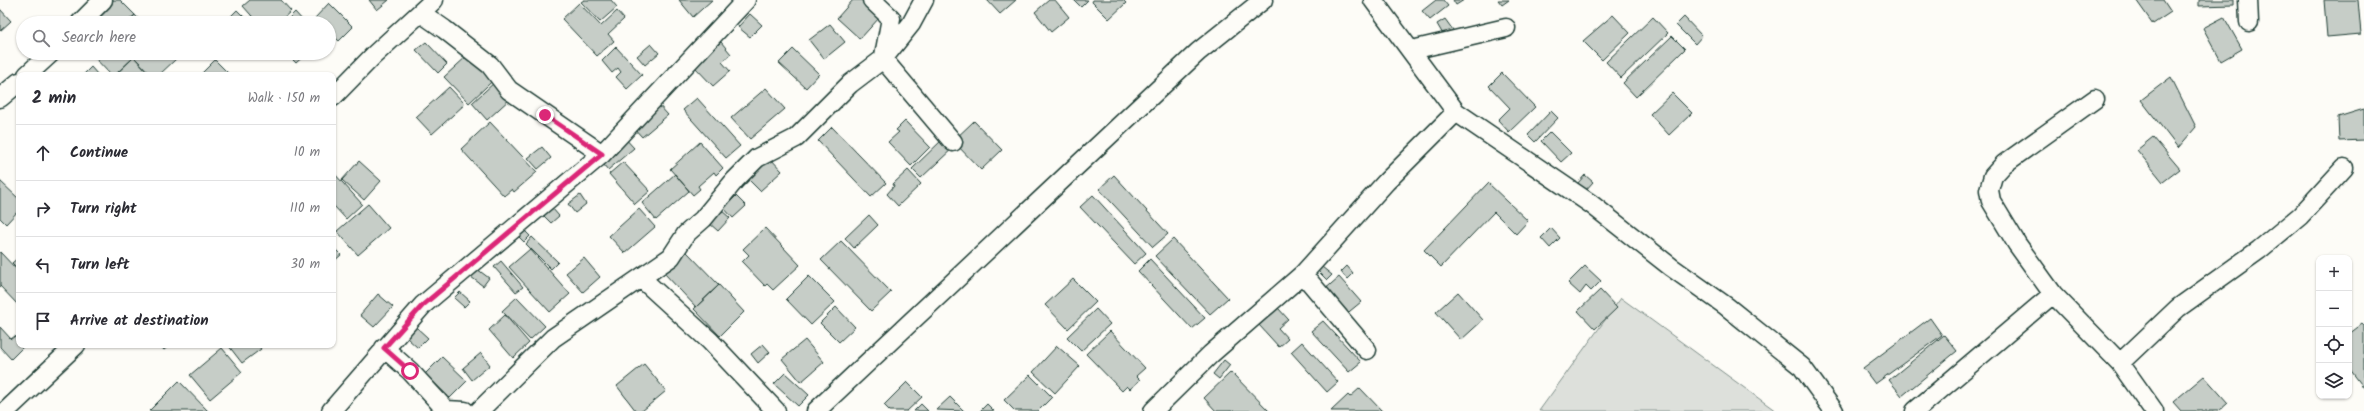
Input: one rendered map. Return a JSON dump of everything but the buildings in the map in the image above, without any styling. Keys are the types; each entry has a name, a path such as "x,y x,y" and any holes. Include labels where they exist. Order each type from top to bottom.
{"street":[{"path":"87,16 103,0"},
{"path":"336,94 374,55 434,0"},
{"path":"331,411 384,348 423,305 602,154 746,0"},
{"path":"872,0 891,18 883,59"},
{"path":"480,411 553,338 671,257 686,234 703,219 735,180 757,158 796,138 850,84 883,59 911,24 924,0"},
{"path":"816,411 1198,52 1262,0"},
{"path":"1373,0 1412,50 1456,112 1592,204 1671,268 1726,306 1802,367 1834,411"},
{"path":"2248,0 2249,22"},
{"path":"421,13 490,65 509,90 602,154"},
{"path":"1412,50 1506,28"},
{"path":"883,59 953,142"},
{"path":"30,72 43,60"},
{"path":"2094,99 2004,164 1993,176 1989,190 1991,201 2052,294 2120,364 2154,411"},
{"path":"1153,411 1211,354 1303,274 1386,182 1456,112"},
{"path":"2120,364 2178,308 2259,250 2300,216 2344,168"},
{"path":"1303,274 1367,350"},
{"path":"642,278 710,341 776,411"},
{"path":"1915,411 2052,294"},
{"path":"6,411 73,348"},
{"path":"384,348 410,371 446,410 465,411"}],"shaded area":[{"path":"1621,298 1776,411 1539,411"}],"route":[{"path":"410,371 384,348 423,305 602,154 545,115"}]}
